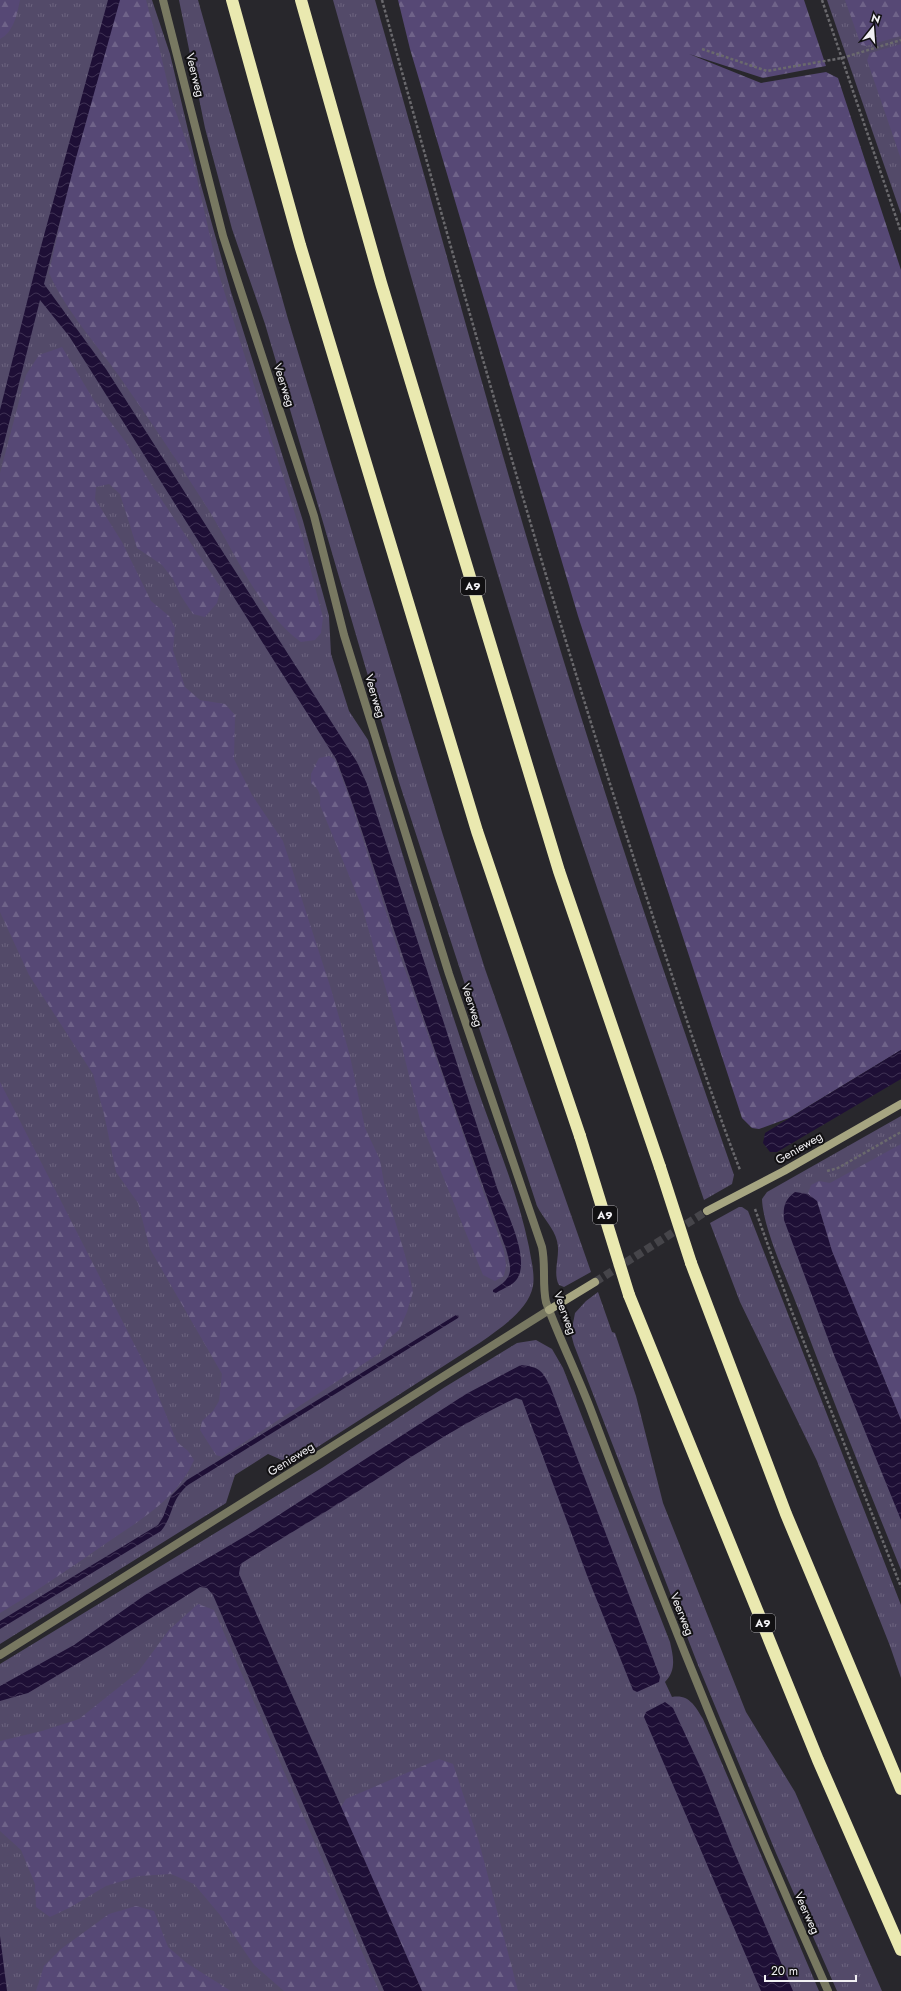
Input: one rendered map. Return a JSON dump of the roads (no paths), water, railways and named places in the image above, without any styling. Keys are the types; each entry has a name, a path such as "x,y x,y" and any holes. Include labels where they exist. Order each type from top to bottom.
{"highway":[{"name":"A9","path":"232,0 300,245 477,831 580,1136 629,1295 818,1760 901,1950"},
{"name":"A9","path":"301,0 381,283 559,871 660,1167 691,1263 786,1514 901,1789"}],"street":[{"name":"Veerweg","path":"164,0 223,236 314,516 346,643 464,1019 542,1248 545,1260 544,1293 549,1310 588,1404 669,1613 792,1910 828,1991"},
{"name":"Genieweg","path":"707,1211 784,1171 901,1104"},
{"name":"Genieweg","path":"0,1655 595,1282"}],"water":[{"path":"108,0 120,0 76,158 44,284 106,369 357,762 367,784 497,1188 511,1220 519,1247 521,1259 517,1279 496,1293 493,1292 493,1290 505,1281 510,1273 506,1249 440,1065 336,759 69,336 40,300 0,459 0,410 40,250"},
{"path":"901,1050 901,1079 777,1152 770,1152 763,1143 765,1133"},
{"path":"795,1192 808,1194 817,1201 832,1251 901,1420 901,1520 834,1355 784,1220 786,1201"},
{"path":"456,1315 459,1316 458,1318 188,1485 175,1502 161,1531 0,1629 0,1621 158,1525 163,1517 171,1496 187,1480"},
{"path":"521,1365 539,1370 545,1376 550,1386 660,1677 659,1682 637,1692 633,1690 588,1578 522,1400 516,1398 462,1426 242,1563 240,1567 239,1574 422,1991 384,1991 213,1595 207,1588 200,1587 110,1644 28,1693 0,1701 0,1686 74,1645 145,1595 254,1531 466,1394"},
{"path":"665,1702 673,1708 704,1775 733,1849 793,1991 761,1991 644,1717 646,1712"},
{"path":"0,1936 7,1991 0,1991"}],"tunnel":[{"path":"595,1282 707,1211"}]}
